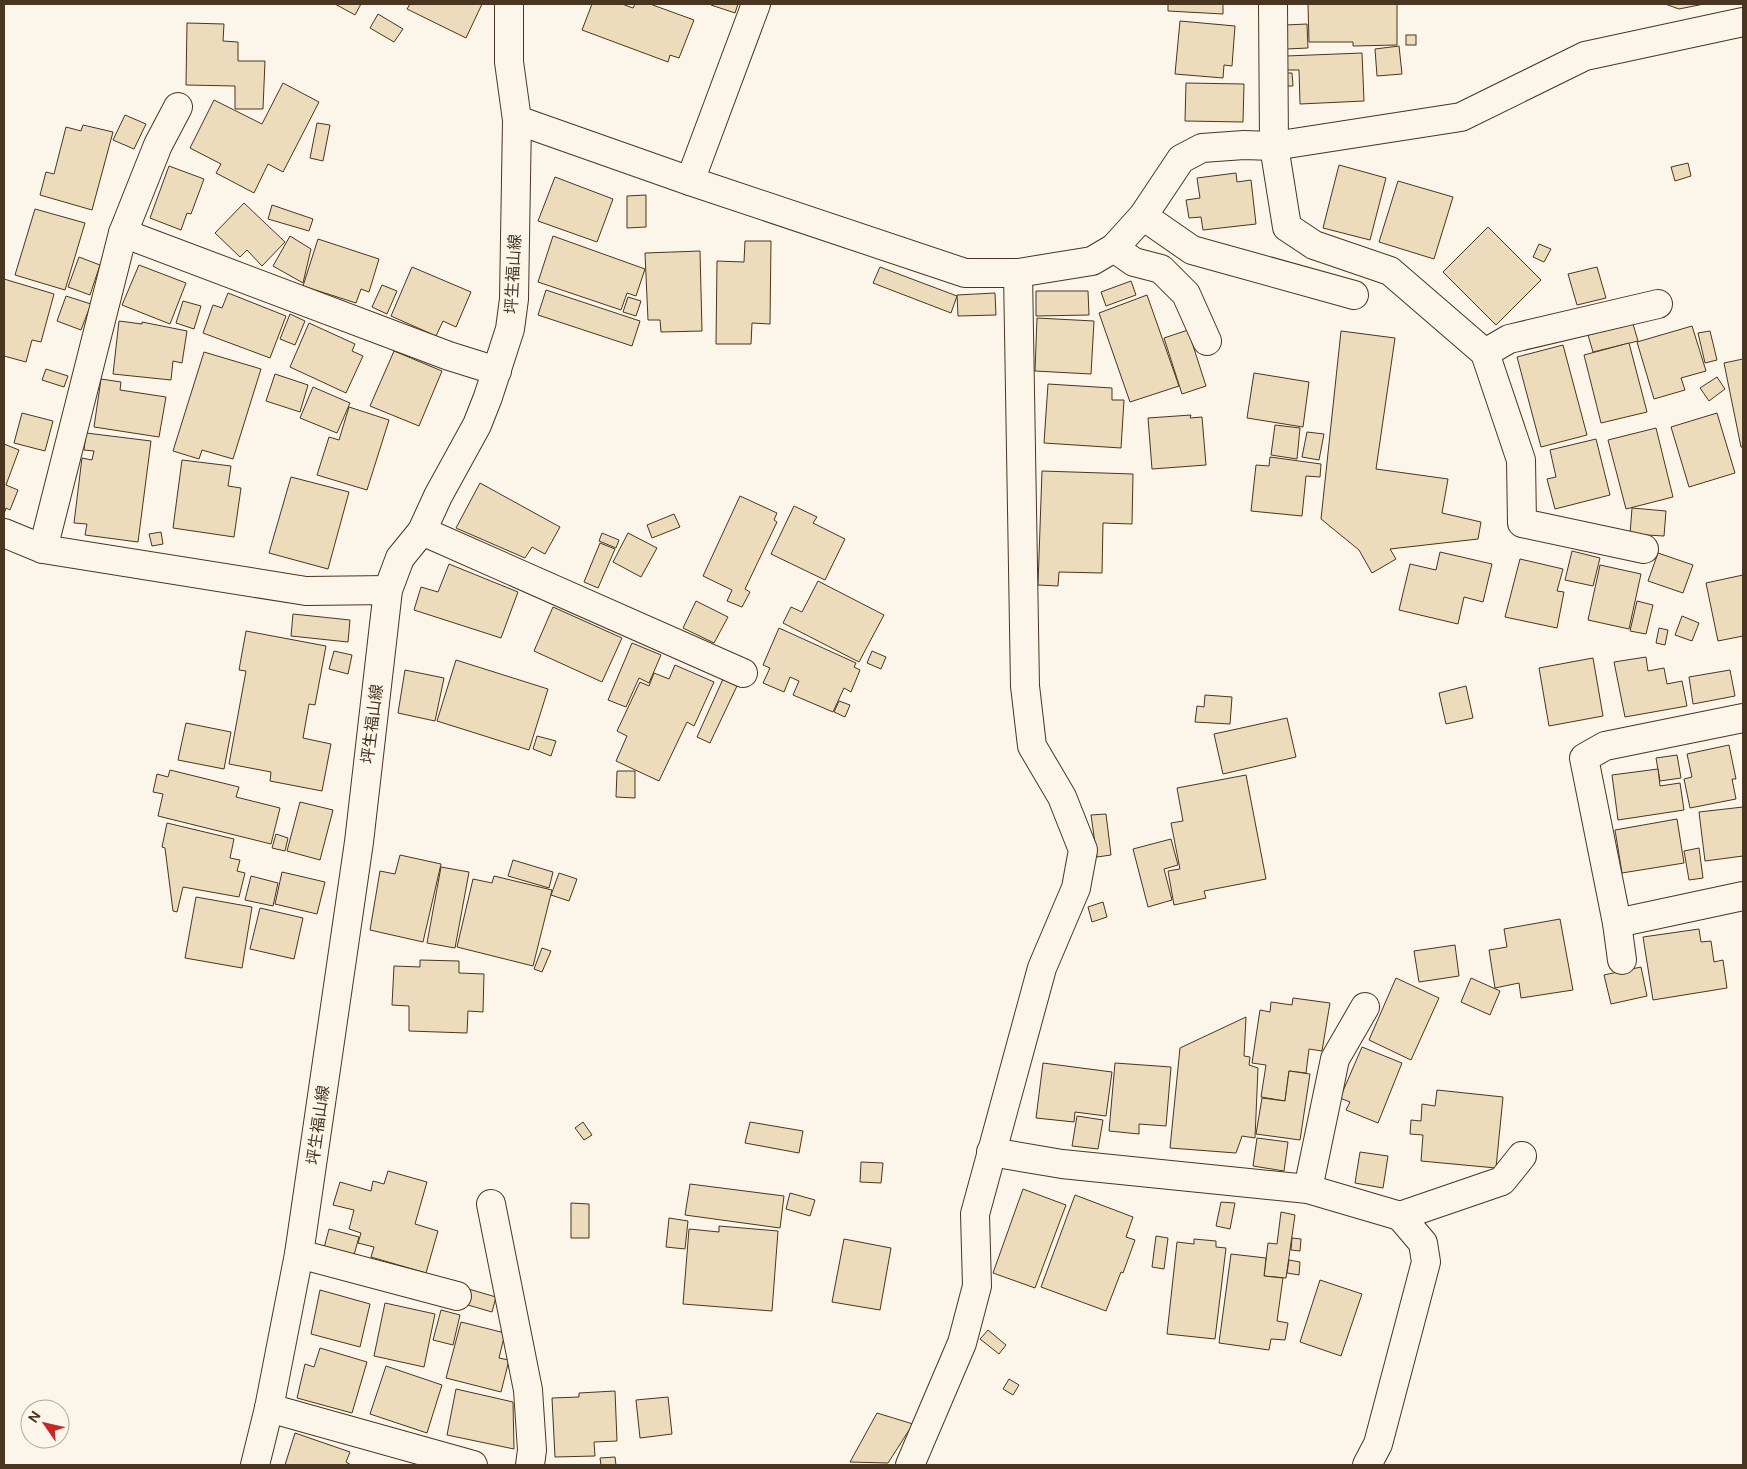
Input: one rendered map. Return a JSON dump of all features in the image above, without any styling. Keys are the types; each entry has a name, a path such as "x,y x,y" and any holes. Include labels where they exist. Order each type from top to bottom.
{"street":[{"name":"坪生福山線","path":"255,1465 269,1408 299,1254 359,842 388,590 400,558 422,531 438,496 477,425 510,329 514,300 516,120 509,62 509,4"},
{"path":"690,181 756,4"},
{"path":"1273,4 1274,146 1286,227 1314,245 1390,272 1485,353 1521,460 1522,522 1644,549"},
{"path":"516,120 690,181 965,273 1018,274 1092,261 1114,248 1142,216 1181,159 1202,148 1244,144 1274,146 1461,118 1585,56 1743,22"},
{"path":"43,549 123,233 158,145 178,107"},
{"path":"1142,216 1192,250 1354,294"},
{"path":"123,233 449,356 497,371"},
{"path":"1114,248 1134,262 1161,269 1174,281 1186,294 1207,341"},
{"path":"910,1465 962,1343 977,1286 975,1214 1042,968 1076,888 1083,850 1062,797 1032,746 1025,686 1018,274"},
{"path":"1485,353 1509,340 1658,304"},
{"path":"422,531 743,673"},
{"path":"4,533 43,549 306,591 388,590"},
{"path":"1622,960 1617,923 1584,758 1604,746 1743,718"},
{"path":"1617,923 1743,896"},
{"path":"1308,1189 1335,1059 1366,1006"},
{"path":"992,1152 1062,1164 1308,1189 1400,1216 1423,1243 1426,1262 1378,1444 1367,1465"},
{"path":"1400,1216 1502,1181 1522,1156"},
{"path":"491,1204 528,1390 532,1450 530,1465"},
{"path":"299,1254 457,1296"},
{"path":"269,1408 473,1465"}],"building":[{"path":"335,4 361,4 355,15"},
{"path":"410,4 482,4 466,38 407,9"},
{"path":"592,4 622,4 633,8 635,4 650,4 694,20 679,58 670,55 668,62 582,30"},
{"path":"712,4 738,4 735,13"},
{"path":"1168,4 1223,4 1223,14 1168,11"},
{"path":"1308,4 1397,4 1397,45 1353,46 1353,42 1309,42"},
{"path":"1665,4 1704,4 1679,9"},
{"path":"378,14 403,29 394,42 370,28"},
{"path":"1180,21 1235,26 1232,66 1224,65 1223,78 1175,74"},
{"path":"187,23 224,24 223,41 238,42 238,61 265,61 263,109 235,109 235,86 186,85"},
{"path":"1307,24 1308,48 1286,49 1285,25"},
{"path":"1406,35 1416,35 1416,45 1406,45"},
{"path":"1399,46 1402,74 1377,76 1375,49"},
{"path":"1362,53 1364,101 1300,104 1299,70 1286,70 1286,56"},
{"path":"1285,73 1292,73 1293,86 1285,86"},
{"path":"283,83 319,102 283,172 268,164 254,193 216,173 221,164 190,148 214,100 262,124"},
{"path":"1186,83 1244,84 1243,122 1185,121"},
{"path":"125,115 146,124 134,149 113,140"},
{"path":"317,123 330,125 323,161 310,158"},
{"path":"83,125 113,132 92,210 40,195 46,172 54,174 66,127 81,131"},
{"path":"1688,163 1691,176 1675,181 1671,167"},
{"path":"1339,165 1386,178 1370,240 1323,228"},
{"path":"169,166 204,179 191,214 187,213 181,230 150,218"},
{"path":"1236,173 1237,182 1251,180 1256,224 1203,230 1201,217 1189,218 1186,200 1200,198 1197,178"},
{"path":"555,177 613,199 597,242 538,221"},
{"path":"1398,181 1453,197 1434,259 1379,242"},
{"path":"646,195 646,227 627,228 627,196"},
{"path":"244,203 285,242 262,266 247,250 240,257 215,233"},
{"path":"272,205 313,219 309,231 268,219"},
{"path":"35,209 85,223 65,290 15,275"},
{"path":"1488,227 1541,280 1496,325 1443,272"},
{"path":"290,236 311,249 303,283 273,266"},
{"path":"553,236 645,269 636,296 627,293 621,310 538,282"},
{"path":"318,239 379,259 369,292 361,289 356,303 303,286"},
{"path":"745,241 771,241 770,324 752,323 751,344 716,344 717,261 744,262"},
{"path":"1539,244 1551,249 1544,262 1533,257"},
{"path":"700,251 702,331 661,332 660,320 648,320 645,253"},
{"path":"79,257 100,265 90,295 68,287"},
{"path":"139,265 186,283 170,324 122,305"},
{"path":"412,267 471,292 456,327 443,321 436,336 391,316"},
{"path":"880,267 957,296 951,313 873,283"},
{"path":"1597,267 1606,298 1577,305 1568,274"},
{"path":"4,279 54,294 41,342 32,340 26,362 4,356"},
{"path":"1131,281 1136,295 1106,306 1101,292"},
{"path":"382,285 397,291 387,314 372,307"},
{"path":"546,290 640,321 632,346 538,315"},
{"path":"1036,291 1088,291 1089,315 1036,316"},
{"path":"228,293 286,316 270,358 203,333 213,305 222,308"},
{"path":"995,293 996,315 958,316 957,295"},
{"path":"1147,295 1179,386 1130,402 1099,313"},
{"path":"66,296 91,304 81,330 57,321"},
{"path":"628,297 641,301 636,316 623,312"},
{"path":"183,301 201,306 194,329 176,323"},
{"path":"290,314 305,321 295,345 280,339"},
{"path":"1037,318 1094,321 1091,374 1035,371"},
{"path":"119,321 142,324 142,322 187,331 182,363 173,361 171,380 113,374"},
{"path":"309,323 355,344 352,351 363,356 346,393 290,367"},
{"path":"1633,324 1638,341 1593,352 1588,335"},
{"path":"1692,326 1706,371 1681,378 1685,390 1654,399 1637,342"},
{"path":"1188,330 1206,386 1182,394 1164,338"},
{"path":"1341,331 1395,338 1376,469 1448,479 1442,513 1481,522 1478,539 1390,549 1396,559 1372,573 1359,550 1321,519"},
{"path":"1710,331 1717,360 1705,363 1698,333"},
{"path":"1629,343 1647,412 1601,423 1584,355"},
{"path":"1563,345 1587,435 1541,447 1517,357"},
{"path":"394,351 442,371 419,426 370,406"},
{"path":"204,352 261,369 233,459 202,450 199,459 173,451"},
{"path":"1743,359 1743,447 1741,447 1724,363"},
{"path":"46,369 68,376 64,387 42,380"},
{"path":"1254,373 1309,382 1303,427 1247,418"},
{"path":"275,374 308,385 300,412 266,401"},
{"path":"1717,377 1725,389 1709,401 1700,388"},
{"path":"101,379 121,382 120,390 166,397 159,437 94,427"},
{"path":"1048,384 1112,388 1112,400 1124,400 1121,448 1044,443"},
{"path":"313,387 350,403 337,433 300,418"},
{"path":"349,407 389,420 367,490 317,475 329,437 339,440"},
{"path":"22,413 53,421 45,451 14,443"},
{"path":"1717,413 1735,473 1689,487 1671,427"},
{"path":"1191,415 1190,418 1202,417 1206,465 1152,469 1148,418"},
{"path":"1275,425 1300,428 1297,459 1271,455"},
{"path":"1656,428 1673,497 1626,509 1608,440"},
{"path":"1307,432 1324,434 1319,460 1302,457"},
{"path":"86,433 151,441 138,542 85,535 87,524 74,523 82,458 92,460 94,451 84,450"},
{"path":"1596,439 1610,495 1555,509 1547,479 1556,477 1550,450"},
{"path":"4,444 19,450 6,485 18,490 10,510 6,508 4,514"},
{"path":"1270,457 1321,464 1320,477 1306,476 1302,516 1251,511 1256,465 1269,466"},
{"path":"182,460 231,466 228,486 241,488 234,537 173,528"},
{"path":"1042,471 1133,474 1132,524 1103,523 1102,573 1059,572 1058,586 1038,585"},
{"path":"291,477 349,492 328,569 269,553"},
{"path":"480,483 560,527 545,554 532,547 525,558 456,528"},
{"path":"740,496 777,513 774,520 777,522 745,589 750,592 742,607 727,601 732,590 703,576"},
{"path":"794,506 817,517 813,523 845,539 825,580 771,554"},
{"path":"1632,508 1666,511 1664,536 1630,534"},
{"path":"674,514 680,527 652,538 647,525"},
{"path":"161,532 163,544 152,546 149,534"},
{"path":"602,533 619,540 616,548 599,541"},
{"path":"628,533 657,548 641,577 613,562"},
{"path":"600,543 615,549 598,588 584,582"},
{"path":"1572,551 1600,558 1593,586 1565,580"},
{"path":"1440,552 1492,564 1483,602 1464,597 1458,624 1399,610 1410,564 1436,570"},
{"path":"1658,553 1693,565 1683,593 1648,581"},
{"path":"1520,559 1563,569 1557,591 1564,592 1557,628 1505,617"},
{"path":"449,564 518,592 501,638 414,610 421,587 438,592"},
{"path":"1600,565 1641,574 1629,629 1588,620"},
{"path":"1743,575 1743,636 1718,641 1706,583"},
{"path":"818,581 884,615 859,662 783,623 791,607 802,612"},
{"path":"696,601 728,617 714,643 683,628"},
{"path":"1637,601 1653,605 1646,634 1630,631"},
{"path":"553,607 622,638 602,682 534,651"},
{"path":"293,614 350,620 348,642 291,636"},
{"path":"1682,616 1699,623 1692,641 1675,635"},
{"path":"779,628 856,663 854,667 860,670 851,692 844,688 833,712 793,695 799,681 790,677 784,692 763,683 770,668 763,665"},
{"path":"1659,628 1668,630 1665,645 1656,643"},
{"path":"246,631 326,646 315,705 309,704 303,738 331,744 322,791 270,781 271,772 229,764 246,671 239,670"},
{"path":"632,643 661,655 649,683 639,678 626,707 608,700"},
{"path":"334,651 352,655 348,674 329,669"},
{"path":"872,651 886,657 881,669 867,663"},
{"path":"1646,657 1648,671 1664,668 1667,684 1682,681 1687,706 1625,717 1614,662"},
{"path":"1593,658 1603,716 1549,726 1539,668"},
{"path":"456,660 548,689 529,750 437,721"},
{"path":"675,665 714,682 694,726 687,722 659,781 616,761 627,736 617,731 640,682 649,686 654,673 669,679"},
{"path":"405,670 444,678 435,721 398,713"},
{"path":"1730,670 1735,696 1693,704 1689,677"},
{"path":"723,679 737,686 710,743 697,737"},
{"path":"1466,686 1473,718 1446,724 1439,693"},
{"path":"1205,695 1232,697 1230,724 1195,722 1197,706 1204,707"},
{"path":"839,701 850,705 845,717 834,712"},
{"path":"1287,718 1296,757 1223,774 1214,734"},
{"path":"186,723 231,732 224,769 178,760"},
{"path":"537,736 556,741 551,756 533,749"},
{"path":"1729,745 1736,779 1732,779 1736,799 1690,808 1684,779 1692,777 1687,754"},
{"path":"1677,755 1681,778 1660,781 1656,758"},
{"path":"1658,769 1660,786 1680,783 1684,810 1618,820 1612,775"},
{"path":"170,770 239,787 236,797 280,808 271,844 158,816 163,794 153,792 157,774 168,777"},
{"path":"617,771 635,771 635,798 616,797"},
{"path":"1246,775 1266,879 1204,891 1206,898 1174,905 1168,871 1180,869 1171,823 1183,821 1177,788"},
{"path":"300,802 333,810 320,860 287,851"},
{"path":"1743,807 1743,856 1705,861 1699,812"},
{"path":"1106,814 1111,855 1097,857 1091,815"},
{"path":"1677,819 1684,863 1622,873 1615,830"},
{"path":"167,823 234,839 230,858 240,860 237,871 245,873 239,897 183,887 177,912 173,911 165,848 162,847"},
{"path":"276,834 288,838 285,851 272,848"},
{"path":"1171,839 1178,865 1164,869 1172,900 1148,907 1133,849"},
{"path":"1699,848 1703,878 1689,880 1684,851"},
{"path":"400,855 441,864 423,942 370,930 380,871 395,874"},
{"path":"513,860 553,872 549,888 508,876"},
{"path":"441,867 469,872 455,948 427,943"},
{"path":"282,872 325,882 317,914 275,904"},
{"path":"559,873 577,879 569,901 551,895"},
{"path":"251,876 278,883 273,906 245,900"},
{"path":"494,876 552,890 533,966 457,947 473,879 492,883"},
{"path":"196,897 252,907 242,968 185,958"},
{"path":"1103,902 1107,917 1092,922 1088,907"},
{"path":"260,908 303,918 294,959 250,949"},
{"path":"1560,919 1573,990 1521,998 1519,983 1495,988 1489,950 1507,947 1504,929"},
{"path":"1699,929 1701,942 1711,941 1714,962 1723,960 1727,988 1653,1000 1643,937"},
{"path":"1455,945 1459,976 1419,982 1414,951"},
{"path":"542,948 551,951 542,972 534,969"},
{"path":"420,960 459,961 459,973 484,974 483,1012 468,1011 467,1033 409,1031 409,1006 392,1005 394,966 420,967"},
{"path":"1641,967 1647,996 1611,1004 1604,975"},
{"path":"1396,978 1439,998 1411,1060 1369,1040"},
{"path":"1471,978 1500,991 1490,1015 1461,1002"},
{"path":"1293,998 1330,1003 1322,1051 1309,1049 1306,1073 1289,1071 1285,1101 1261,1097 1266,1065 1252,1063 1260,1010 1270,1012 1271,1002 1292,1005"},
{"path":"1246,1017 1244,1056 1250,1057 1249,1065 1258,1068 1255,1138 1242,1136 1236,1153 1170,1148 1180,1048"},
{"path":"1362,1047 1402,1063 1378,1123 1346,1110 1350,1102 1340,1098"},
{"path":"1043,1063 1112,1072 1106,1116 1075,1112 1074,1122 1036,1118"},
{"path":"1115,1063 1171,1067 1166,1126 1139,1124 1139,1134 1109,1131"},
{"path":"1289,1071 1310,1074 1300,1140 1256,1134 1262,1098 1285,1101"},
{"path":"1437,1090 1503,1097 1496,1168 1421,1161 1423,1135 1410,1134 1411,1120 1421,1121 1422,1104 1435,1106"},
{"path":"1077,1116 1103,1120 1098,1149 1072,1146"},
{"path":"583,1122 592,1135 584,1140 575,1128"},
{"path":"750,1122 803,1131 799,1153 745,1143"},
{"path":"1257,1138 1288,1142 1284,1171 1253,1166"},
{"path":"1360,1152 1388,1156 1383,1188 1355,1183"},
{"path":"861,1162 883,1163 881,1183 860,1182"},
{"path":"388,1171 427,1182 415,1224 438,1231 426,1273 371,1257 374,1247 358,1243 361,1233 349,1229 354,1210 333,1205 340,1182 371,1191 373,1181 384,1184"},
{"path":"690,1184 784,1196 780,1228 685,1215"},
{"path":"1023,1189 1066,1205 1035,1288 993,1273"},
{"path":"790,1193 815,1200 810,1216 786,1209"},
{"path":"1075,1195 1133,1217 1126,1237 1135,1240 1106,1311 1041,1287"},
{"path":"1221,1202 1235,1203 1230,1229 1216,1226"},
{"path":"571,1203 589,1204 589,1238 571,1238"},
{"path":"1281,1212 1295,1215 1286,1278 1264,1276 1268,1243 1277,1244"},
{"path":"669,1218 688,1221 685,1249 666,1247"},
{"path":"719,1226 778,1231 772,1311 683,1304 689,1229 719,1232"},
{"path":"329,1229 359,1237 354,1255 324,1248"},
{"path":"1156,1236 1168,1238 1164,1269 1152,1267"},
{"path":"1292,1238 1301,1239 1300,1251 1291,1250"},
{"path":"844,1239 891,1248 880,1310 832,1302"},
{"path":"1194,1239 1216,1241 1216,1247 1226,1248 1215,1339 1167,1334 1177,1242 1194,1244"},
{"path":"1231,1254 1266,1258 1264,1276 1283,1278 1277,1321 1288,1323 1285,1340 1271,1339 1269,1350 1219,1343"},
{"path":"1289,1260 1300,1262 1299,1275 1287,1273"},
{"path":"1320,1280 1362,1294 1341,1356 1300,1342"},
{"path":"465,1288 496,1297 492,1312 461,1303"},
{"path":"320,1290 370,1304 360,1347 311,1334"},
{"path":"385,1303 435,1314 424,1367 374,1356"},
{"path":"441,1310 460,1315 453,1345 433,1340"},
{"path":"461,1322 505,1333 499,1358 509,1360 501,1392 446,1378"},
{"path":"988,1330 1006,1345 999,1354 980,1339"},
{"path":"320,1348 367,1362 352,1413 297,1398 305,1364 314,1367"},
{"path":"386,1366 442,1385 427,1433 370,1414"},
{"path":"1009,1379 1019,1385 1013,1395 1003,1389"},
{"path":"456,1389 513,1402 514,1449 447,1435"},
{"path":"615,1391 617,1441 594,1442 595,1456 555,1457 552,1398 579,1397 579,1393"},
{"path":"668,1397 672,1434 640,1438 636,1400"},
{"path":"877,1413 913,1424 888,1463 850,1462"},
{"path":"295,1433 350,1452 346,1462 351,1465 285,1465"},
{"path":"615,1457 616,1465 601,1465 600,1458"}]}
